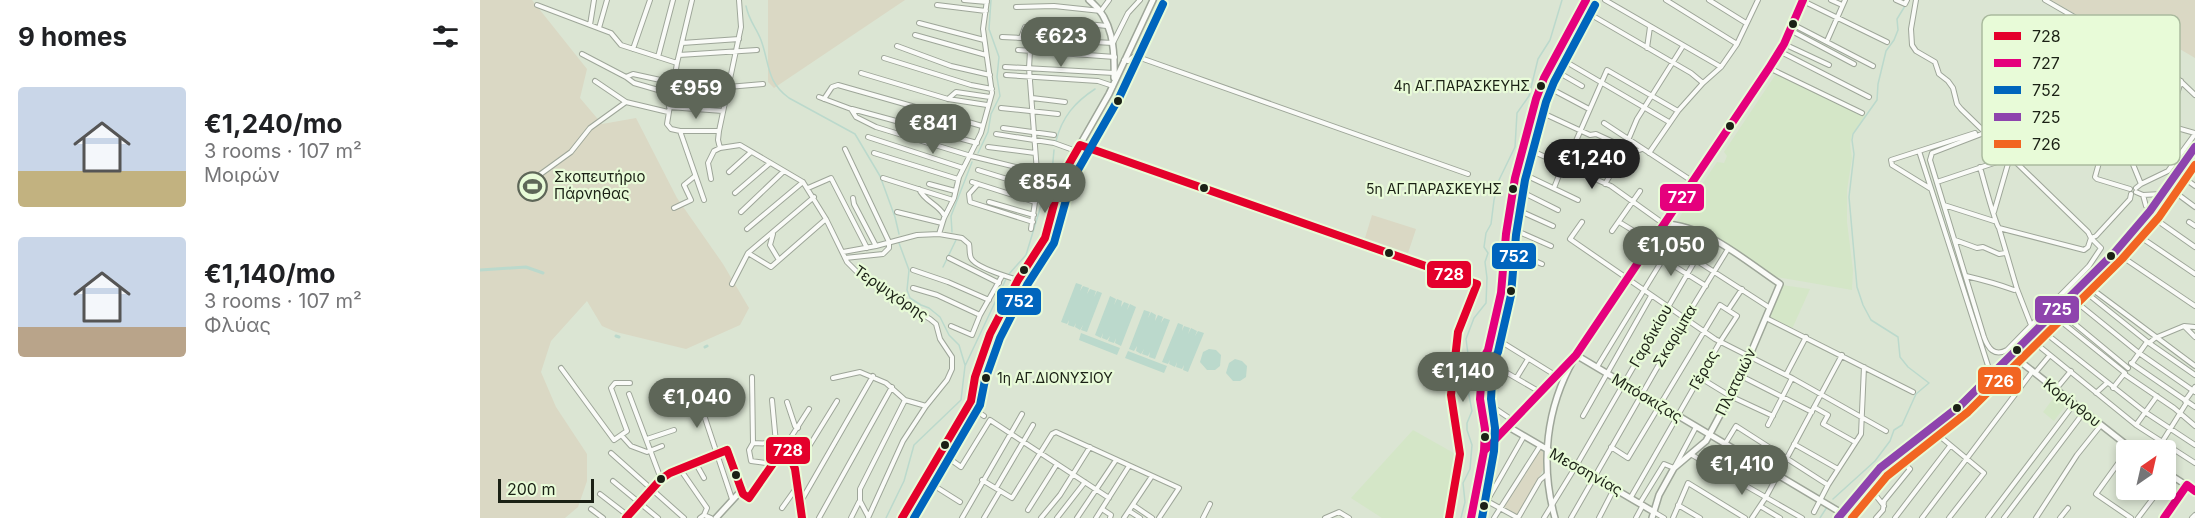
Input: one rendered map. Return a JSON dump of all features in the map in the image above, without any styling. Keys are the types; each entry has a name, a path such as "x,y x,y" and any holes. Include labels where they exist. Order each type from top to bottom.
{"street":[{"path":"590,25 594,0"},
{"path":"599,28 607,0"},
{"path":"633,49 650,0"},
{"path":"658,57 673,0"},
{"path":"692,0 677,63 668,127 680,131 719,130"},
{"path":"711,179 708,163 714,151 720,148 719,130 741,27 740,0"},
{"path":"939,234 953,200 958,179 977,143 993,89 983,28 987,1 964,0"},
{"path":"1089,0 1101,11 1113,43 1115,58 1113,84"},
{"path":"1101,11 1109,0"},
{"path":"1113,43 1121,25 1140,0"},
{"path":"902,518 969,406 975,377 990,334 1018,280 1044,238 1061,178 1113,84 1153,0"},
{"path":"1471,518 1484,451 1485,429 1480,399 1483,359 1501,293 1517,171 1542,84 1586,0"},
{"path":"1605,0 1721,67"},
{"path":"1666,0 1737,44"},
{"path":"1710,0 1746,23"},
{"path":"1649,153 1678,111 1721,67 1737,44 1758,0"},
{"path":"1555,518 1551,505 1546,450 1557,399 1576,356 1769,68 1784,44 1803,0 1887,42"},
{"path":"1831,0 1842,5"},
{"path":"1827,41 1836,16 1845,0"},
{"path":"1896,0 1906,2"},
{"path":"1916,0 1911,29 1912,45 1916,51 1933,60 1939,74 1947,79 1953,88 1957,104 1982,131"},
{"path":"2045,0 2068,14"},
{"path":"537,5 611,33 621,45 677,63"},
{"path":"937,5 986,11"},
{"path":"1016,7 1054,6 1101,11"},
{"path":"1581,9 1691,73 1703,83"},
{"path":"1021,38 1025,27 1030,26 1058,25 1066,22 1107,26"},
{"path":"919,23 984,40"},
{"path":"1647,48 1650,27"},
{"path":"1791,27 1827,41 1873,66"},
{"path":"1791,27 1854,64"},
{"path":"915,35 986,55"},
{"path":"1002,37 1113,43"},
{"path":"682,43 739,39"},
{"path":"1784,44 1829,65"},
{"path":"897,46 951,66 990,75"},
{"path":"1605,184 1621,157 1637,119 1683,46"},
{"path":"679,55 757,50"},
{"path":"1018,50 1115,58 1128,62 1135,56 1468,174"},
{"path":"1030,51 1029,68 1036,172"},
{"path":"1779,51 1869,97"},
{"path":"582,54 634,83 672,94"},
{"path":"1556,56 1669,122"},
{"path":"884,58 971,85 993,89"},
{"path":"1005,67 1114,73"},
{"path":"1549,67 1582,86"},
{"path":"1769,68 1862,113"},
{"path":"1554,188 1607,70 1678,111"},
{"path":"861,73 948,99 987,105"},
{"path":"626,77 633,74 673,85 728,87 763,84"},
{"path":"1006,75 1113,84"},
{"path":"596,81 626,102 669,110 723,111"},
{"path":"2180,84 2181,81 2195,95"},
{"path":"1542,84 1590,109"},
{"path":"824,99 832,87 838,85 982,126"},
{"path":"948,99 956,92 990,97"},
{"path":"819,97 851,109 977,143"},
{"path":"1032,98 1065,102"},
{"path":"531,181 571,152 590,128 626,102"},
{"path":"1001,108 1058,114"},
{"path":"851,109 856,117 876,127 971,156 1061,178"},
{"path":"1534,109 1590,135 1596,134 1622,146"},
{"path":"1604,123 1692,181"},
{"path":"1003,128 1054,135"},
{"path":"2180,129 2195,134 2180,155"},
{"path":"680,131 704,200"},
{"path":"1931,189 1892,165 1891,160 1975,132"},
{"path":"996,134 1054,143 1076,151"},
{"path":"1982,134 1932,153 1930,160 1984,337 1988,348 2000,353 2007,350 2089,266 2101,248 2088,232 2017,165"},
{"path":"868,137 963,168"},
{"name":"Τερψιχόρης","path":"720,148 740,145 750,153 803,182 814,197 845,258 858,273 936,324 940,339 952,357 952,369 947,380 926,406 898,450 868,517"},
{"path":"1080,145 1477,284 1459,329 1451,389 1460,454 1449,518"},
{"path":"988,147 1035,153"},
{"path":"1523,147 1605,184 1665,224 1701,233 1728,249"},
{"path":"1840,515 1866,483 1895,456 1960,405 2115,252 2149,212 2195,147"},
{"path":"845,149 889,242 889,248 883,254 845,258"},
{"path":"1621,157 1642,149"},
{"path":"1919,151 1991,375"},
{"path":"729,172 750,153"},
{"path":"874,153 958,179"},
{"path":"735,193 770,163"},
{"path":"1937,182 1987,165"},
{"path":"2008,165 1994,212 1994,221 1999,228 2005,253 2031,325"},
{"path":"2098,165 2095,177 2097,179 2143,195 2162,194"},
{"path":"2133,165 2140,184"},
{"path":"1999,228 2084,250 2088,247 2091,238 2096,236 2130,199 2133,191 2140,184 2168,171 2172,165"},
{"path":"1980,167 1994,212"},
{"path":"978,170 1043,190"},
{"path":"741,212 784,171"},
{"path":"1517,171 1578,200"},
{"path":"2177,173 2195,186"},
{"path":"1031,230 1034,222 1035,202 1043,190 1047,175"},
{"path":"674,208 691,200 684,185 695,176"},
{"path":"808,188 831,178 867,248"},
{"path":"883,178 953,200"},
{"path":"747,228 803,182"},
{"path":"972,182 1035,202"},
{"path":"929,184 955,191"},
{"path":"978,184 969,194 970,202 1034,222"},
{"path":"2168,187 2195,207"},
{"path":"1514,188 1558,210"},
{"path":"919,189 921,195 940,208 945,215"},
{"path":"1612,231 1640,191"},
{"path":"1988,193 1999,195"},
{"path":"2143,195 2149,212 2195,247"},
{"path":"732,284 748,253 814,197"},
{"path":"853,198 876,246"},
{"path":"989,201 1034,215"},
{"path":"1944,205 1994,221"},
{"path":"1511,207 1553,226"},
{"path":"897,212 942,223"},
{"path":"748,253 771,267 826,219"},
{"path":"1582,222 1570,239 1651,296 1720,342 1792,378 1886,431"},
{"path":"1619,222 1652,242"},
{"path":"2189,222 2195,226"},
{"path":"1508,226 1551,246"},
{"path":"774,231 770,245 779,260"},
{"path":"2133,232 2195,274"},
{"path":"843,252 876,246 913,235 939,234 965,240 969,244 973,261 1002,276 1018,280"},
{"path":"1657,235 1770,308"},
{"path":"1955,240 2000,254 2005,253"},
{"path":"1506,248 1542,264"},
{"path":"1647,249 1706,286"},
{"name":"Σκαρίμπα","path":"1571,518 1641,394 1728,249"},
{"name":"Πλαταιών","path":"1674,468 1706,441 1741,376 1780,284 1728,249"},
{"path":"2115,252 2195,306"},
{"path":"949,258 999,283"},
{"path":"1596,368 1663,259"},
{"name":"Γαρδικίου","path":"1544,518 1696,260"},
{"path":"913,270 989,300"},
{"path":"951,326 972,334 1002,276"},
{"path":"1966,276 2017,289"},
{"path":"2081,285 2195,366"},
{"path":"2081,285 2109,312 2148,343 2195,375"},
{"path":"913,288 937,295 980,315"},
{"path":"1611,447 1628,458 1720,305 1728,310 1742,289"},
{"path":"1583,416 1651,296"},
{"path":"2070,297 2139,353 2194,390 2163,440"},
{"path":"2109,312 2115,307"},
{"name":"Γέρας","path":"1631,497 1737,316 1728,310"},
{"path":"2058,310 2130,365 2195,407"},
{"path":"2053,315 2124,373 2195,426"},
{"path":"1766,318 1913,392"},
{"path":"2184,326 2195,337"},
{"path":"2113,388 2148,343 2184,326 2195,327"},
{"path":"2038,328 2106,383 2195,445"},
{"path":"1786,375 1806,337"},
{"path":"2029,338 2136,425 2159,440"},
{"path":"1490,339 1500,341 1555,375"},
{"path":"2170,358 2174,352"},
{"name":"Κορίνθου","path":"2012,355 2118,440"},
{"path":"1923,518 2033,373 2050,355"},
{"path":"1484,451 1555,375 1576,356"},
{"name":"Μπόσκιζας","path":"1576,356 1820,500 1840,515 1850,518"},
{"path":"1752,518 1766,497 1842,356"},
{"path":"1483,359 1540,392"},
{"path":"1516,377 1528,359"},
{"path":"1814,512 1828,484 1862,434 1864,367"},
{"path":"561,368 614,440 627,431 611,388 615,383 630,383"},
{"path":"833,378 858,371 873,376 892,387 905,400 926,406"},
{"path":"2055,390 2071,371"},
{"path":"800,503 873,376"},
{"path":"1741,376 1812,412"},
{"path":"752,377 753,443 749,447 751,461 774,464"},
{"path":"1700,377 1730,396 1773,416"},
{"path":"1768,425 1792,378"},
{"path":"2096,393 2106,383"},
{"path":"819,518 892,387"},
{"path":"629,394 661,479"},
{"path":"2136,425 2157,396"},
{"path":"698,398 732,499"},
{"path":"1480,399 1512,420"},
{"path":"772,400 776,443"},
{"path":"868,517 860,501 860,489 905,400"},
{"path":"794,471 837,401"},
{"path":"787,402 795,426 798,428"},
{"path":"1988,518 2074,404"},
{"path":"969,406 984,416"},
{"path":"1814,407 1828,415 1823,424 1855,442"},
{"path":"600,494 629,517 661,479 695,462 727,450 741,492 749,498 809,409"},
{"path":"2004,518 2084,412"},
{"path":"962,518 1022,414"},
{"path":"940,452 961,466 990,420 1109,498"},
{"path":"984,518 1033,425"},
{"path":"2036,518 2077,455 2101,425"},
{"name":"Μεσσηνίας","path":"1507,426 1615,487 1653,515 1664,518"},
{"path":"1725,444 1736,426 1828,484"},
{"name":"Πλαταιών","path":"1653,515 1659,495 1696,427"},
{"path":"1485,429 1490,435 1500,434"},
{"path":"1931,429 1984,473 1949,518"},
{"path":"647,439 674,430"},
{"path":"982,480 1012,498 1054,432 1179,488 1159,518"},
{"path":"621,435 631,446 639,450 647,452 662,446"},
{"path":"1487,501 1524,436"},
{"path":"753,443 776,443 786,445 790,450 802,518"},
{"path":"1794,444 1838,469"},
{"path":"1494,518 1540,446"},
{"path":"1895,518 1950,446"},
{"path":"1041,518 1090,447"},
{"path":"2176,451 2195,463"},
{"path":"611,453 684,518"},
{"path":"1692,455 1802,518"},
{"path":"1876,518 1883,510 1884,501 1910,468 1895,456"},
{"path":"1077,518 1116,460"},
{"path":"695,462 704,478"},
{"path":"1028,510 1057,464"},
{"path":"1636,518 1641,504 1664,464 1674,468"},
{"path":"1096,518 1129,466"},
{"path":"2116,467 2096,494 2131,518"},
{"path":"680,469 707,508 702,517 711,518"},
{"path":"1475,497 1518,518 1541,478 1547,474"},
{"path":"1124,518 1152,476"},
{"path":"2176,478 2195,490"},
{"path":"924,480 960,502"},
{"path":"613,481 658,518"},
{"path":"1057,518 1085,482"},
{"path":"1672,518 1688,483 1745,518"},
{"path":"1866,483 1884,506"},
{"path":"2164,518 2187,485"},
{"path":"782,508 798,486"},
{"path":"1599,518 1615,487"},
{"path":"716,518 741,492"},
{"path":"2139,518 2152,500"},
{"path":"851,518 860,501"},
{"path":"1203,518 1210,504"},
{"path":"1133,505 1152,518"},
{"path":"1678,505 1700,518"},
{"path":"1760,506 1780,518"},
{"path":"2060,518 2068,508"},
{"path":"591,509 603,518"},
{"path":"1102,509 1112,515 1110,518"},
{"path":"1129,511 1140,518"},
{"path":"1325,518 1339,512 1349,518"},
{"path":"2117,518 2121,512"}],"shaded area":[{"path":"480,0 532,0 587,69 580,98 602,124 636,118 677,198 723,264 749,308 740,325 686,349 616,332 602,326 587,301 551,341 541,372 556,407 587,454 587,481 578,507 565,518 480,518"},
{"path":"768,0 905,0 774,88 768,82"},
{"path":"2051,0 2195,0 2195,58 2180,49 2180,15 2077,15"},
{"path":"1778,71 1866,116 1852,134 1850,144 1852,158 1847,190 1847,222 1853,270 1852,290 1776,277 1705,232 1677,221 1717,162 1724,163 1727,156 1724,152"},
{"path":"1372,215 1416,229 1408,253 1365,238"},
{"path":"1076,283 1082,285 1080,291 1083,286 1089,288 1087,294 1090,289 1096,291 1094,297 1097,291 1102,293 1087,332 1081,330 1083,325 1080,330 1075,327 1076,323 1074,327 1068,325 1069,320 1067,324 1061,322"},
{"path":"1782,285 1810,289 1792,329 1769,317"},
{"path":"1110,296 1116,299 1114,305 1117,299 1122,301 1121,307 1124,302 1129,304 1127,310 1130,304 1136,307 1121,346 1115,343 1116,338 1114,343 1108,341 1110,336 1107,340 1102,338 1103,333 1101,338 1095,335"},
{"path":"1144,310 1150,312 1148,318 1151,312 1156,315 1155,321 1158,315 1163,317 1161,323 1164,318 1170,320 1155,359 1149,357 1150,352 1148,356 1142,354 1144,349 1141,354 1136,351 1137,346 1134,351 1129,349"},
{"path":"1178,323 1183,325 1182,331 1184,326 1190,328 1188,334 1191,328 1197,331 1195,336 1198,331 1204,333 1188,372 1183,370 1184,365 1182,369 1176,367 1177,362 1175,367 1169,364 1170,360 1168,364 1162,362"},
{"path":"1081,333 1120,348 1117,355 1079,340"},
{"path":"1209,349 1216,350 1221,355 1220,366 1215,370 1207,370 1200,362 1203,352"},
{"path":"1128,351 1167,366 1164,373 1125,358"},
{"path":"1235,359 1247,366 1246,377 1240,381 1233,381 1226,373 1229,363"},
{"path":"2055,396 2066,405 2054,421 2043,412"},
{"path":"1413,430 1459,456 1448,518 1382,518 1351,498"},
{"path":"1540,449 1543,452 1543,470 1518,515 1504,507"}],"waterway":[{"path":"978,153 988,132 991,114 1000,96 997,77 999,57 989,29 991,0"},
{"path":"1461,518 1465,502 1463,483 1470,469 1472,445 1467,430 1472,411 1467,385 1469,378 1465,364 1468,354 1466,339 1474,318 1486,303 1485,262 1488,253 1484,247 1486,233 1491,224 1499,180 1515,147 1517,113 1529,96 1538,59 1550,40 1562,0"},
{"path":"746,6 761,40 772,79 776,85 789,98 855,134 880,176 899,234"},
{"path":"1833,499 1875,461 1890,441 1894,430 1902,425 1916,394 1929,383 1908,367 1900,357 1898,337 1871,320 1863,305 1857,287 1849,197 1854,154 1853,134 1877,100 1878,84 1886,51 1894,40 1898,30 1897,19 1905,6"},
{"path":"1056,141 1070,111 1095,89"},
{"path":"1052,172 1054,150"},
{"path":"952,232 951,216 972,162"},
{"path":"1009,274 1026,255 1049,179"},
{"path":"943,267 956,240"},
{"path":"899,243 909,270 907,290 910,298 940,317 949,335 959,345 965,365"},
{"path":"480,270 526,267 543,273"},
{"path":"886,518 904,481 914,445 961,400 965,366 1006,279"},
{"path":"1820,518 1827,507"}],"transit line":[{"name":"727","path":"1471,518 1484,451 1485,429 1480,399 1483,359 1488,350 1501,293 1506,234 1515,178 1536,99 1544,78 1586,0"},
{"name":"727","path":"1484,451 1576,355 1769,68 1784,44 1803,0"},
{"name":"752","path":"914,518 980,405 985,380 1000,338 1027,285 1054,243 1071,182 1119,98 1163,4"},
{"name":"752","path":"1482,518 1494,451 1495,428 1491,399 1493,362 1498,352 1511,295 1516,235 1525,180 1546,102 1554,82 1595,5"},
{"name":"728","path":"902,518 971,401 975,377 990,334 1018,280 1045,238 1061,178 1080,145 1477,284 1458,332 1451,395 1460,454 1449,518"},
{"name":"725","path":"1838,518 1880,468 1961,405 2115,252 2150,211 2195,147"},
{"name":"726","path":"1852,518 1887,476 1968,412 2122,259 2159,217 2195,165"},
{"name":"728","path":"626,518 661,479 670,473 727,450 743,494 749,498 786,445 795,469 802,518"},
{"name":"727","path":"2164,518 2187,485 2195,491"}],"place":[{"name":"4η ΑΓ.ΠΑΡΑΣΚΕΥΗΣ","path":"1541,86"},
{"name":"Σκοπευτήριο Πάρνηθας","path":"533,186"},
{"name":"5η ΑΓ.ΠΑΡΑΣΚΕΥΗΣ","path":"1513,189"},
{"name":"1η ΑΓ.ΔΙΟΝΥΣΙΟΥ","path":"986,378"}]}
